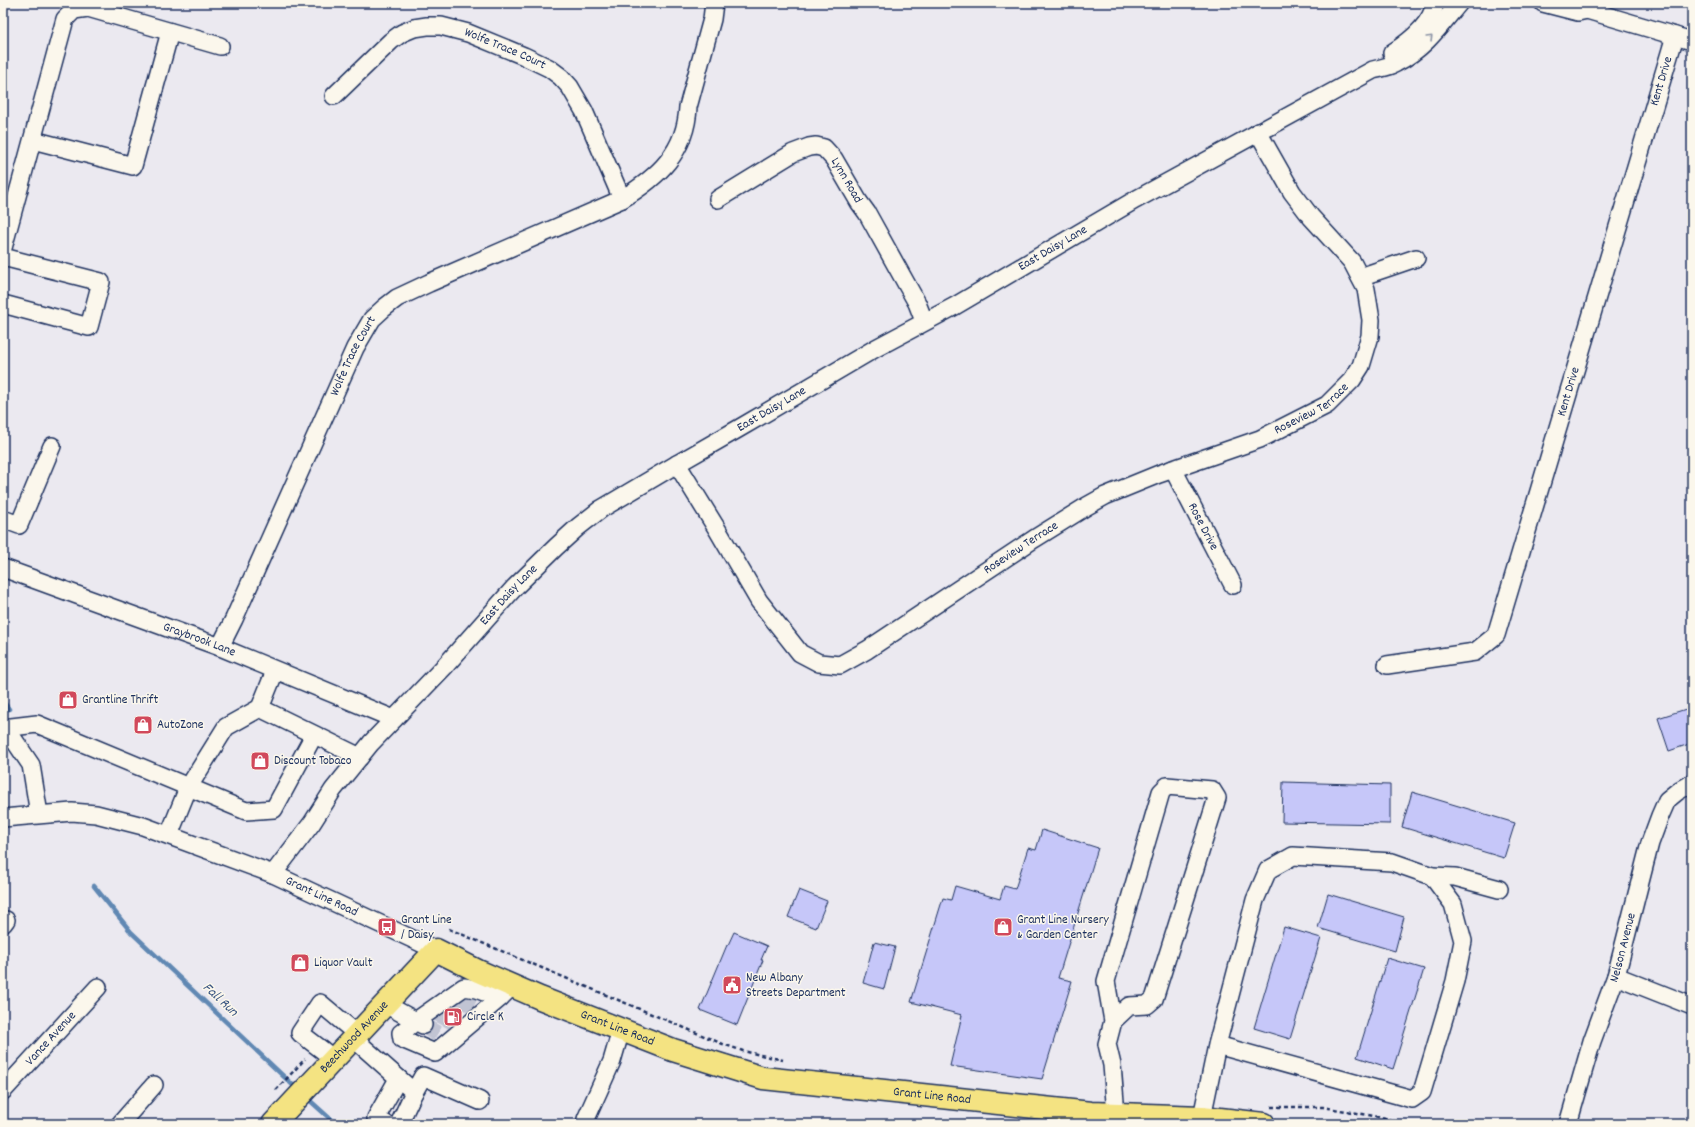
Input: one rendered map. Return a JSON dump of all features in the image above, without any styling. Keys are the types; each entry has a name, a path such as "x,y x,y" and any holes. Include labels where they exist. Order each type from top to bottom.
{"main road":[{"name":"Grant Line Road","path":"436,950 506,992 621,1030 702,1060 763,1078 1091,1113 1202,1117 1267,1116"},
{"name":"Beechwood Avenue","path":"273,1124 285,1096 304,1076 334,1059 436,950"}],"street":[{"name":"Wolfe Trace Court","path":"220,647 234,619 355,348 372,319 397,298 622,199 643,187 655,177 666,165 682,137 687,121 688,107 712,19 714,3"},
{"name":"East Daisy Lane","path":"272,874 312,823 333,790 360,757 445,666 515,587 556,547 601,509 924,321 955,306 1135,200 1372,70 1415,35 1429,18 1436,3"},
{"name":"East Daisy Lane","path":"1372,70 1395,64 1421,46 1433,36 1459,3"},
{"path":"1542,3 1578,12 1582,6 1692,41"},
{"path":"3,248 66,19 74,10 88,8 220,46"},
{"name":"Wolfe Trace Court","path":"334,96 390,41 402,33 414,28 441,26 468,33 549,68 565,82 577,98 584,111 622,199"},
{"path":"33,140 133,166 170,32"},
{"name":"Kent Drive","path":"1387,665 1475,652 1496,636 1675,36"},
{"name":"Roseview Terrace","path":"677,464 717,529 758,601 800,653 819,663 840,665 867,650 1034,539 1105,496 1173,469 1260,439 1327,405 1352,380 1361,366 1370,336 1371,320 1366,289 1352,262 1311,217 1292,192 1258,132"},
{"name":"Lynn Road","path":"718,199 809,146 824,148 834,159 867,213 917,303 924,321"},
{"path":"3,257 101,282 89,327 3,304"},
{"path":"1360,277 1416,258"},
{"path":"3,519 18,525 52,446"},
{"name":"Rose Drive","path":"1173,469 1234,585"},
{"name":"Graybrook Lane","path":"3,568 220,647 394,720"},
{"path":"169,835 188,788 226,727 260,708 275,670"},
{"path":"260,708 360,757"},
{"path":"39,814 31,765 5,728 37,724 246,811 274,809 314,735"},
{"name":"Nelson Avenue","path":"1568,1124 1592,1041 1616,976 1650,843 1667,800 1678,791 1692,783"},
{"path":"1113,1021 1130,1006 1147,1005 1154,999 1217,798 1212,790 1167,786 1161,792 1106,981 1113,1021 1107,1044 1112,1065 1116,1114"},
{"name":"Grant Line Road","path":"3,818 72,812 96,814 120,819 169,835 272,874 436,950"},
{"path":"1202,1117 1217,1045 1255,900 1268,870 1293,856 1392,862 1432,876 1455,877 1499,889"},
{"path":"1217,1045 1412,1099 1422,1092 1429,1073 1455,981 1463,941 1453,904 1432,876"},
{"path":"1616,976 1692,1006"},
{"name":"Vance Avenue","path":"3,1091 98,987"},
{"path":"464,987 506,992 482,1009 446,1039 435,1053 402,1039 401,1033 420,1023 456,996 464,987"},
{"path":"334,1059 300,1033 320,1003 398,1079 414,1092"},
{"path":"385,1004 420,1023"},
{"path":"586,1119 612,1061 621,1030"},
{"path":"399,1124 423,1076 480,1101"},
{"path":"386,1124 376,1118 398,1079"},
{"path":"120,1124 154,1086"}],"path":[{"path":"449,929 723,1044 776,1059"},
{"path":"285,1096 304,1076 305,1059"},
{"path":"1267,1116 1323,1107 1374,1116 1404,1124"}],"building":[{"path":"1686,709 1692,727 1692,743 1669,751 1658,718"},
{"path":"1283,782 1390,785 1390,824 1282,822"},
{"path":"1412,792 1515,823 1504,858 1402,827"},
{"name":"Grant Line Nursery & Garden Center","path":"1042,830 1098,848 1058,978 1072,981 1042,1079 950,1066 962,1015 911,1002 943,898 951,900 955,886 1000,899 1004,886 1015,889 1028,848 1036,850"},
{"path":"799,890 827,901 816,928 788,917"},
{"path":"1328,894 1404,917 1395,951 1318,928"},
{"path":"1284,927 1321,938 1290,1039 1254,1028"},
{"name":"New Albany Streets Department","path":"734,932 767,946 761,960 763,960 737,1025 700,1010 727,945"},
{"path":"874,942 895,947 884,989 863,983"},
{"path":"1387,958 1424,969 1393,1069 1357,1057"}],"waterway":[{"name":"Fall Run","path":"3,701 9,709"},
{"name":"Fall Run","path":"94,886 131,932 298,1090"},
{"name":"Fall Run","path":"306,1097 336,1124"}],"tunnel":[{"path":"459,998 480,1008"},
{"path":"438,1013 459,1025"},
{"path":"423,1025 443,1037"}],"place":[{"name":"Grantline Thrift","path":"68,700"},
{"name":"AutoZone","path":"143,725"},
{"name":"Discount Tobaco","path":"260,761"},
{"name":"Grant Line / Daisy","path":"387,927"},
{"name":"Grant Line Nursery & Garden Center","path":"1003,927"},
{"name":"Liquor Vault","path":"300,963"},
{"name":"New Albany Streets Department","path":"732,985"},
{"name":"Circle K","path":"453,1017"}]}
